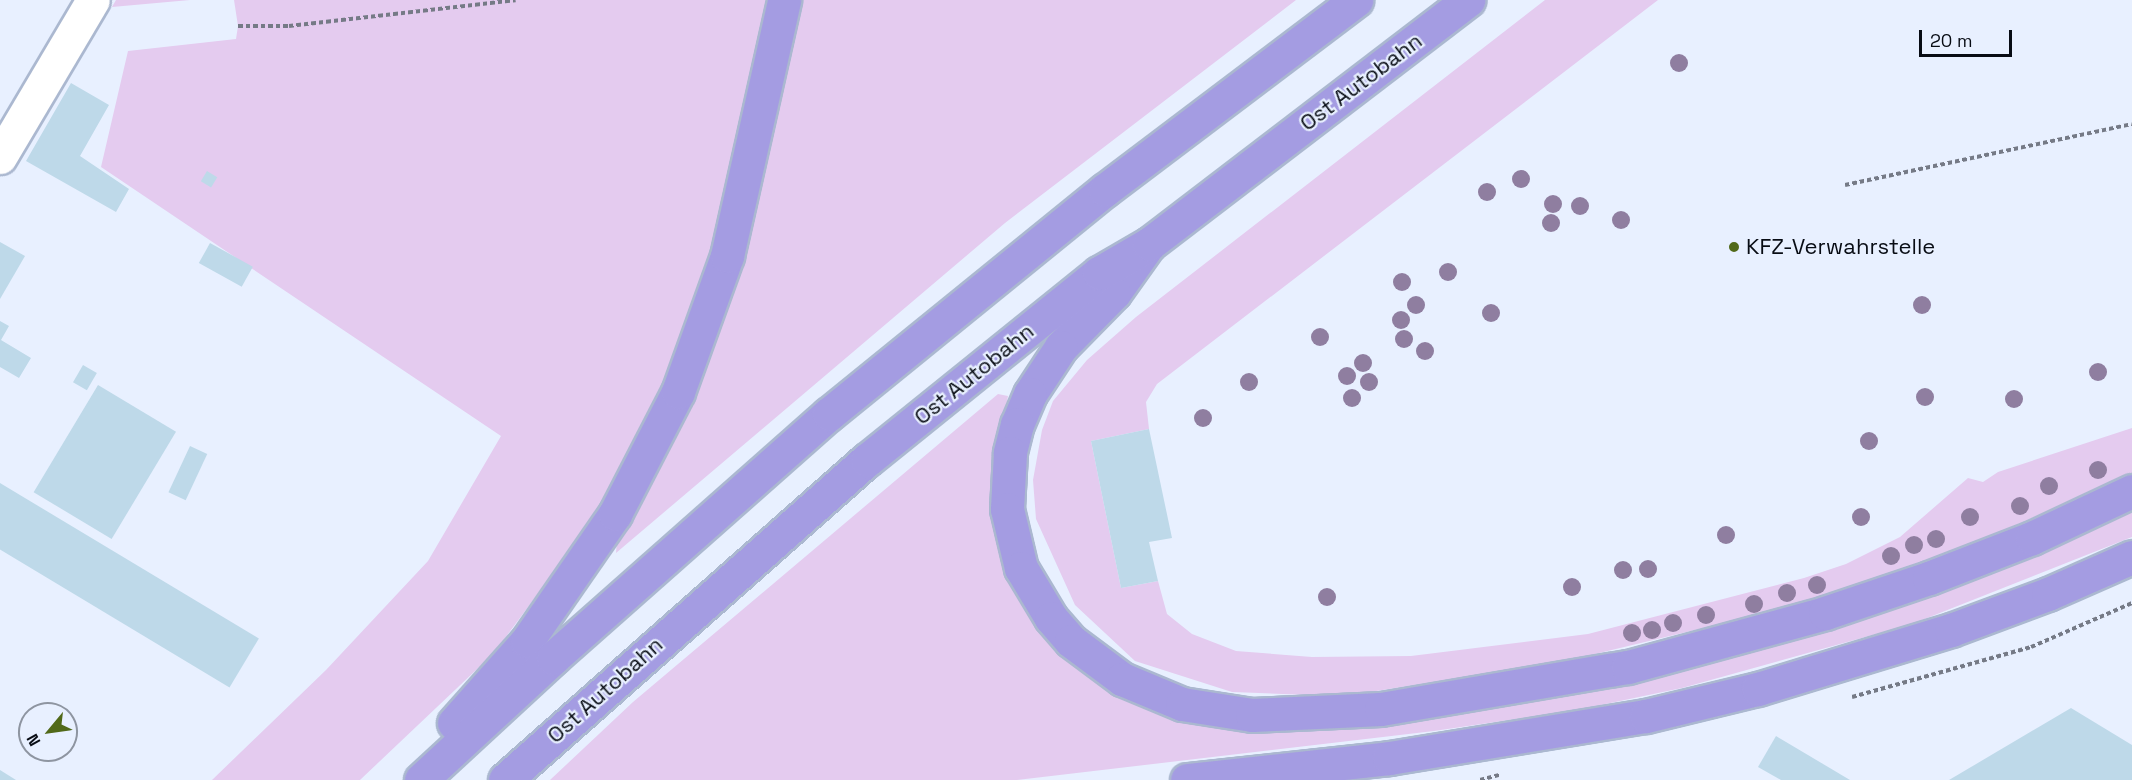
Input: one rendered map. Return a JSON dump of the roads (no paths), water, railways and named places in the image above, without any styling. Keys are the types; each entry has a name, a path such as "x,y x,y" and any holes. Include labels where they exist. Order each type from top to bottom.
{"highway":[{"path":"406,780 527,641 615,514 678,392 727,256 784,0"},
{"path":"421,780 553,658 829,414 1105,190 1356,0"},
{"name":"Ost Autobahn","path":"505,780 867,460 1099,273 1149,244 1468,0"},
{"path":"1149,244 1114,293 1061,347 1030,394 1017,424 1010,453 1007,509 1021,568 1051,618 1071,641 1122,679 1182,704 1252,715 1381,709 1628,667 1825,613 1929,578 2032,538 2132,491"},
{"path":"1187,780 1389,758 1647,716 1768,686 1952,630 2048,594 2132,557"}],"street":[{"path":"0,157 93,0"}],"place":[{"name":"KFZ-Verwahrstelle","path":"1734,247"}]}
